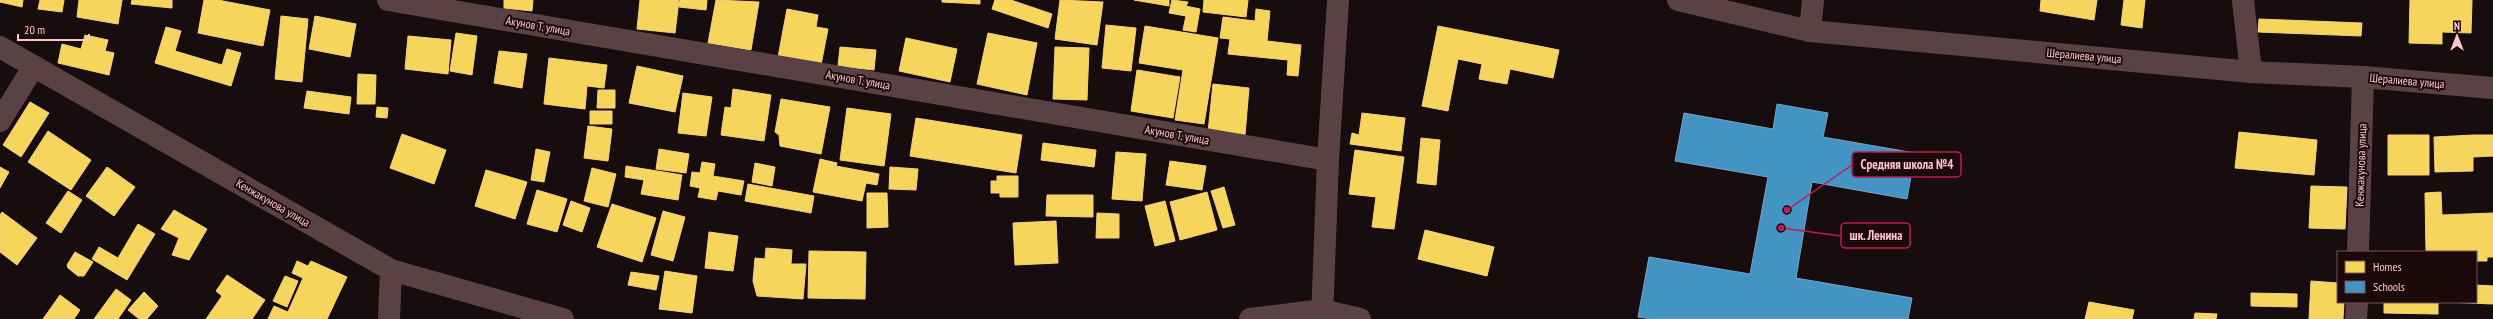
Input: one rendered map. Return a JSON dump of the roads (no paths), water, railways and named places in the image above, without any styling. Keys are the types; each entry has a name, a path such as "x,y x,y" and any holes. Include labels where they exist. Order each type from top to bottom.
{"street":[{"name":"Акунов Т. улица","path":"388,0 1328,160"},
{"path":"1322,315 1328,160 1338,0"},
{"name":"Шералиева улица","path":"1678,0 1810,31 2251,72 2364,77 2493,88"},
{"path":"1810,31 1813,0"},
{"path":"2243,0 2251,72"},
{"name":"Кенжакунова улица","path":"0,47 391,270 563,319"},
{"path":"0,121 34,66"},
{"name":"Кенжакунова улица","path":"2358,251 2364,77"},
{"path":"389,319 391,270"},
{"path":"2356,319 2357,303"},
{"path":"1250,319 1322,315 1360,319"}],"place":[{"name":"Средняя школа №4","path":"1787,210"},
{"name":"шк. Ленина","path":"1781,228"}]}
